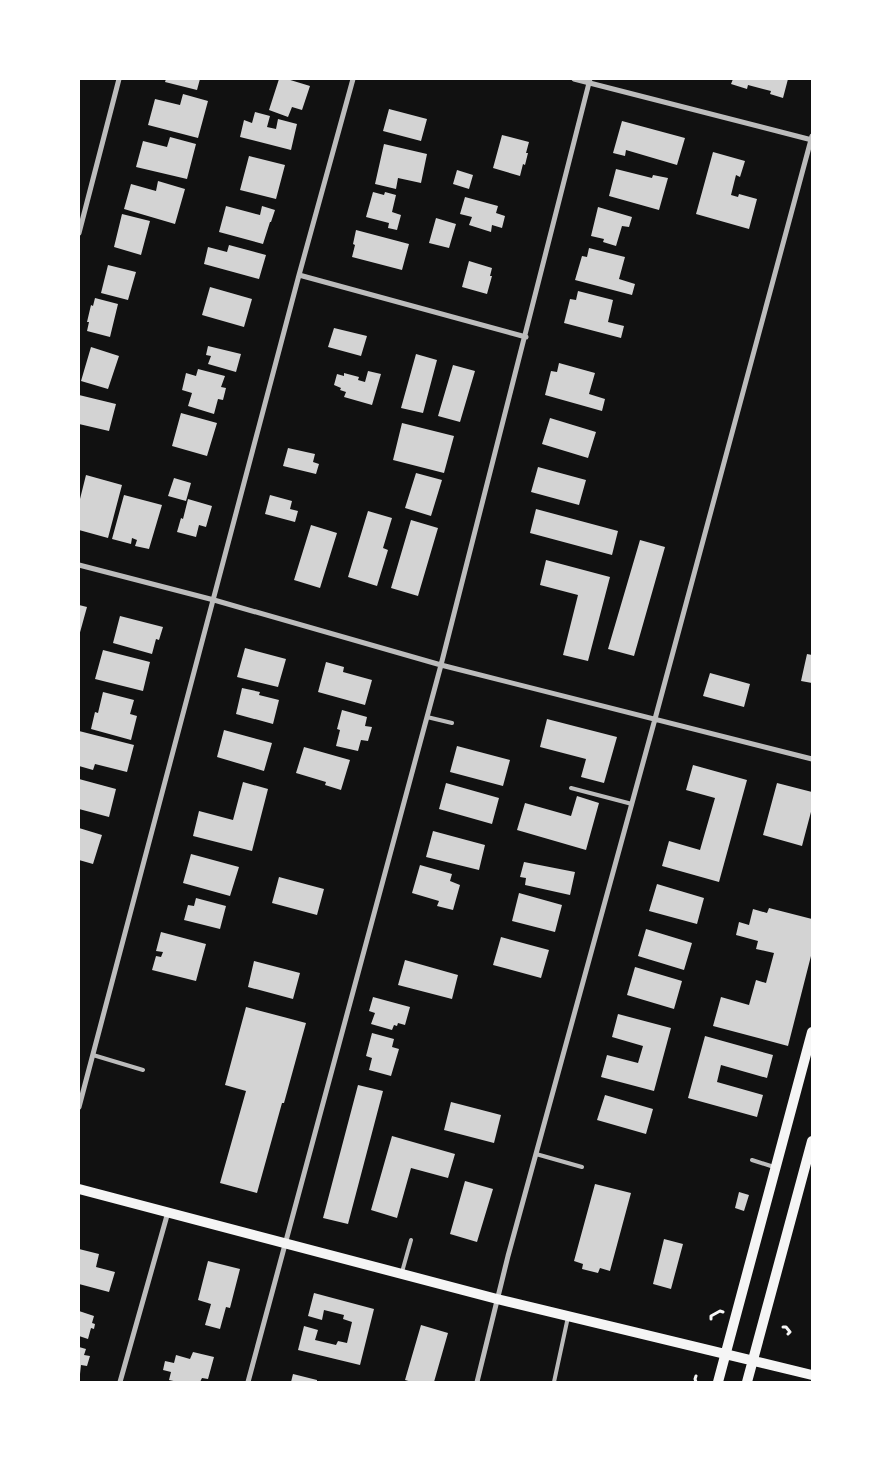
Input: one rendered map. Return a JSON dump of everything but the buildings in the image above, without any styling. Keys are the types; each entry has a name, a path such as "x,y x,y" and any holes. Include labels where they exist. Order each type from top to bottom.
{"main road":[{"path":"718,1382 812,1032"},
{"path":"747,1382 812,1141"},
{"path":"79,1189 497,1299 812,1375"}],"street":[{"path":"79,233 119,79"},
{"path":"79,1107 299,275 353,79"},
{"path":"477,1382 536,1154 812,139 590,81 574,79"},
{"path":"248,1382 441,665 590,81"},
{"path":"299,275 526,337"},
{"path":"79,565 214,600 441,665 812,759"},
{"path":"120,1382 168,1212"}],"lane":[{"path":"427,717 452,723"},
{"path":"571,788 632,804"},
{"path":"93,1055 143,1070"},
{"path":"536,1154 582,1167"},
{"path":"752,1160 776,1167"},
{"path":"401,1274 411,1240"},
{"path":"554,1382 568,1317"}],"path":[{"path":"711,1319 711,1316 720,1310 723,1312"},
{"path":"784,1326 790,1332 788,1334"},
{"path":"696,1376 696,1382"}]}
